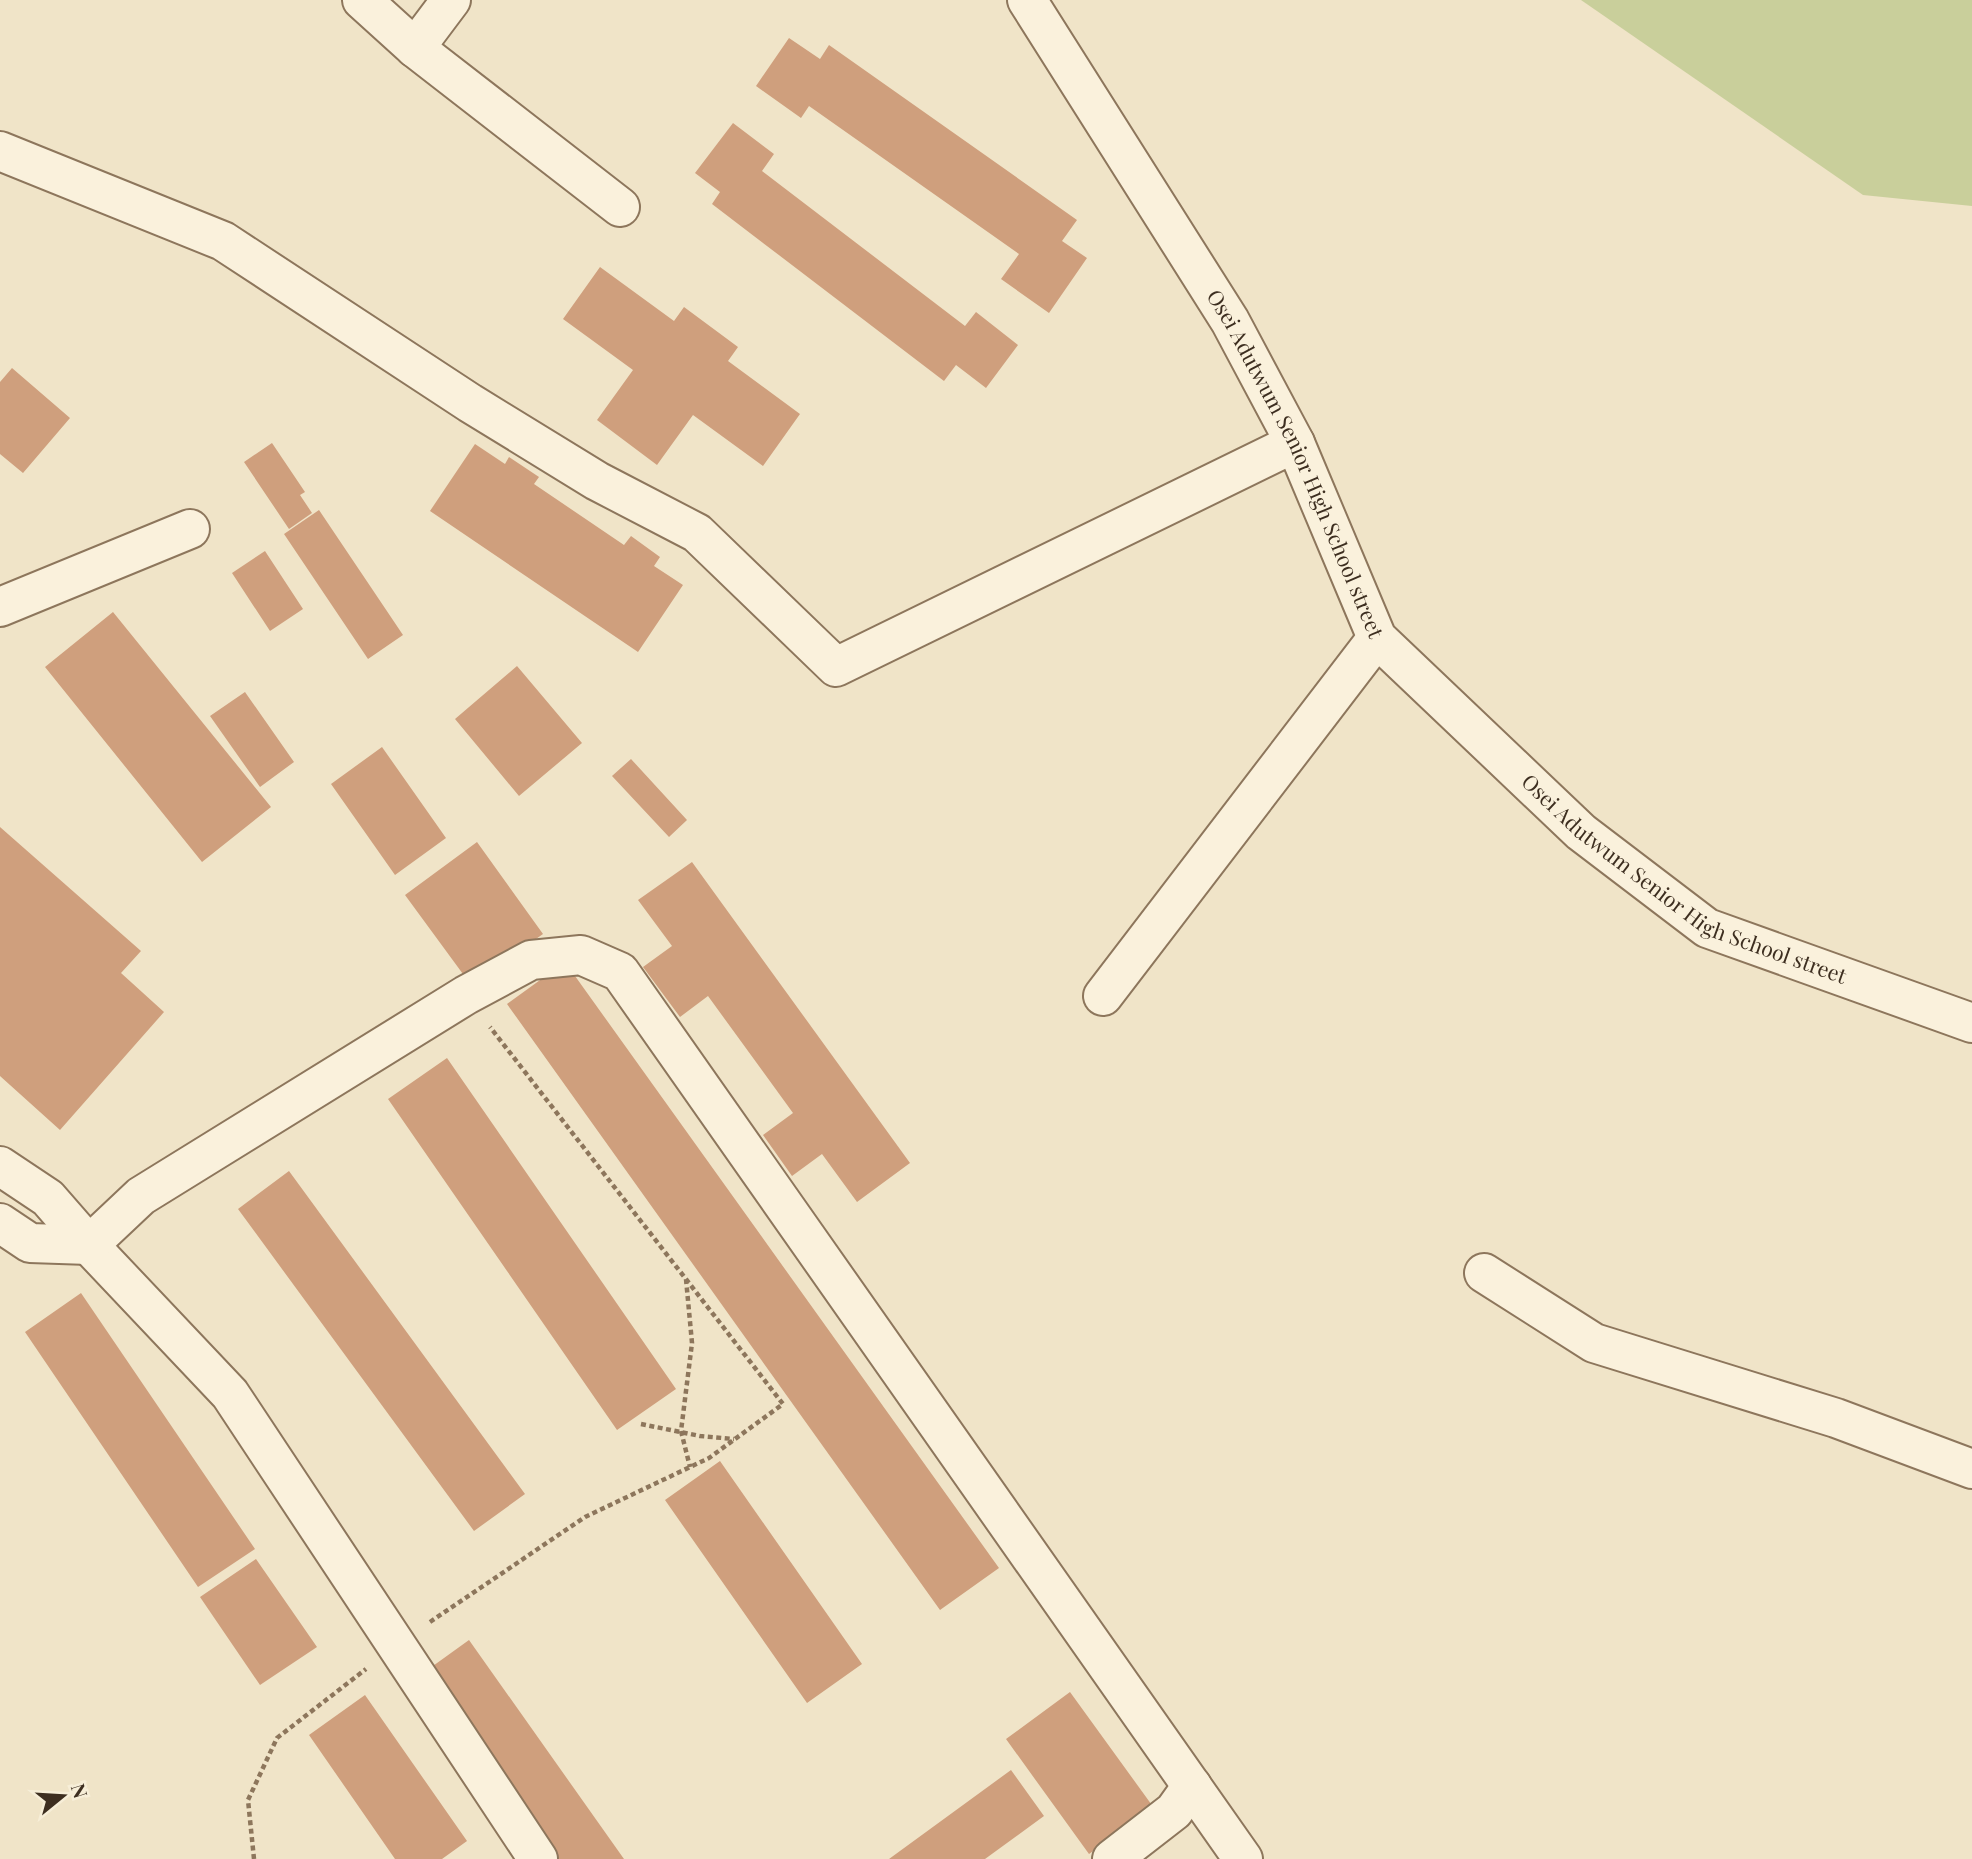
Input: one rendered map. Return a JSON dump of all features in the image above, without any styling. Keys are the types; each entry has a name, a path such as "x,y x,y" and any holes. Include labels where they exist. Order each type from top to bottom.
{"street":[{"path":"362,0 415,48 620,207"},
{"path":"415,48 452,0"},
{"name":"Osei Adutwum Senior High School street","path":"1027,0 1230,321 1295,443 1377,638 1581,832 1707,928 1972,1023"},
{"path":"0,151 223,242 470,403 597,481 698,533 836,667 1295,443"},
{"path":"0,607 190,529"},
{"path":"1103,996 1377,638"},
{"path":"0,1223 30,1243 89,1245 141,1196 466,995 531,960 581,955 620,972 1243,1859"},
{"path":"0,1166 48,1198 230,1394 538,1859"},
{"path":"1485,1273 1594,1343 1836,1418 1972,1469"},
{"path":"1112,1859 1174,1811 1192,1786"}],"path":[{"path":"254,1859 248,1800 277,1738 396,1645 584,1517 709,1458 783,1404 466,995"},
{"path":"686,1278 692,1343 681,1431 690,1467"},
{"path":"641,1424 734,1440"}],"green space":[{"path":"1581,0 1972,0 1972,206 1863,195"}],"building":[{"path":"789,38 820,59 829,45 1077,220 1062,241 1087,258 1049,313 1001,279 1019,254 809,106 801,118 756,86"},
{"path":"733,123 774,154 762,171 965,326 976,312 1018,345 986,388 956,365 944,381 712,204 720,192 695,173"},
{"path":"600,267 674,321 684,307 738,347 728,361 800,414 763,466 693,415 657,465 597,420 633,370 563,319"},
{"path":"12,368 70,418 23,473 0,454 0,382"},
{"path":"272,443 305,492 300,495 312,513 289,529 244,462"},
{"path":"475,444 505,464 509,457 539,477 534,484 624,545 631,536 660,557 654,566 683,585 638,652 430,511"},
{"path":"319,510 403,635 368,659 284,534"},
{"path":"265,551 303,609 270,631 232,573"},
{"path":"113,612 271,807 202,862 45,667"},
{"path":"517,666 582,743 519,796 455,719"},
{"path":"245,692 294,762 260,787 210,716"},
{"path":"382,747 446,838 395,875 331,784"},
{"path":"631,759 687,820 669,837 612,776"},
{"path":"0,827 141,951 121,973 164,1012 60,1130 0,1076"},
{"path":"477,842 543,934 471,985 405,895"},
{"path":"692,862 910,1163 857,1202 822,1154 792,1176 763,1135 793,1113 708,996 680,1017 643,967 672,946 638,900"},
{"path":"565,962 999,1568 940,1610 507,1004"},
{"path":"447,1058 676,1389 617,1430 388,1099"},
{"path":"289,1171 525,1494 474,1531 238,1209"},
{"path":"81,1293 255,1549 198,1587 25,1332"},
{"path":"720,1461 862,1664 807,1703 665,1500"},
{"path":"256,1559 317,1647 260,1685 200,1597"},
{"path":"469,1640 624,1859 549,1859 419,1676"},
{"path":"1070,1692 1154,1808 1089,1854 1006,1739"},
{"path":"365,1695 467,1841 442,1859 395,1859 309,1735"},
{"path":"1011,1770 1044,1816 985,1859 889,1859"}]}
